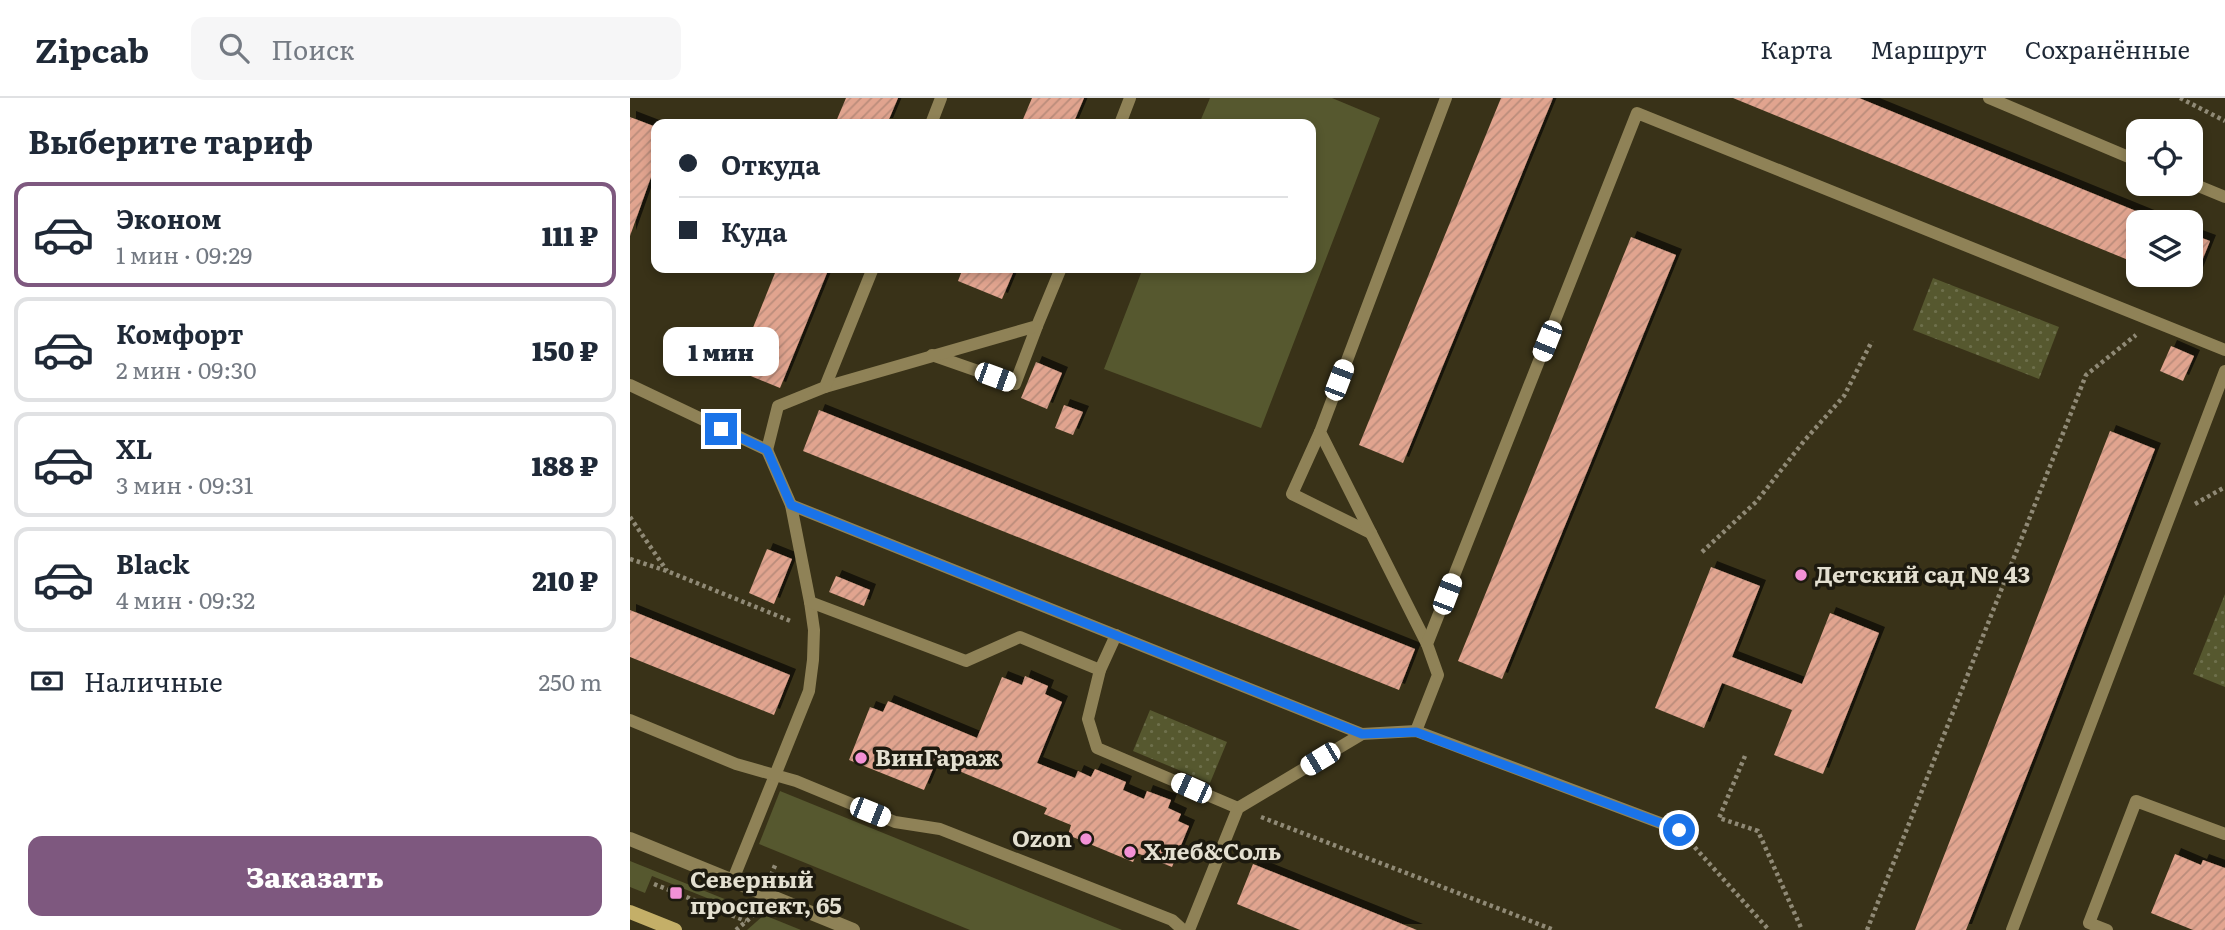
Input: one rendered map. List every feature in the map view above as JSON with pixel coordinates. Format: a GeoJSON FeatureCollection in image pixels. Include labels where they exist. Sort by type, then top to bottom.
{"type":"FeatureCollection","features":[{"type":"Feature","properties":{"kind":"main road"},"geometry":{"type":"LineString","coordinates":[[630,912],[675,930]]}},
{"type":"Feature","properties":{"kind":"street"},"geometry":{"type":"LineString","coordinates":[[630,839],[853,930]]}},
{"type":"Feature","properties":{"kind":"lane"},"geometry":{"type":"LineString","coordinates":[[933,119],[941,98]]}},
{"type":"Feature","properties":{"kind":"lane"},"geometry":{"type":"LineString","coordinates":[[1121,119],[1130,98]]}},
{"type":"Feature","properties":{"kind":"lane"},"geometry":{"type":"LineString","coordinates":[[1371,533],[1292,494],[1320,432],[1446,98]]}},
{"type":"Feature","properties":{"kind":"lane"},"geometry":{"type":"LineString","coordinates":[[1989,98],[2126,156]]}},
{"type":"Feature","properties":{"kind":"lane"},"geometry":{"type":"LineString","coordinates":[[1427,644],[1637,113],[2225,350]]}},
{"type":"Feature","properties":{"kind":"lane"},"geometry":{"type":"LineString","coordinates":[[2203,188],[2225,197]]}},
{"type":"Feature","properties":{"kind":"lane"},"geometry":{"type":"LineString","coordinates":[[825,387],[871,273]]}},
{"type":"Feature","properties":{"kind":"lane"},"geometry":{"type":"LineString","coordinates":[[932,355],[1015,384],[1059,273]]}},
{"type":"Feature","properties":{"kind":"lane"},"geometry":{"type":"LineString","coordinates":[[732,882],[809,691],[813,660],[814,630],[791,505],[767,450],[778,406],[825,387],[1037,326]]}},
{"type":"Feature","properties":{"kind":"lane"},"geometry":{"type":"LineString","coordinates":[[2012,930],[2225,371]]}},
{"type":"Feature","properties":{"kind":"lane"},"geometry":{"type":"LineString","coordinates":[[630,385],[767,450]]}},
{"type":"Feature","properties":{"kind":"lane"},"geometry":{"type":"LineString","coordinates":[[1320,432],[1427,644],[1438,675],[1416,732]]}},
{"type":"Feature","properties":{"kind":"lane"},"geometry":{"type":"LineString","coordinates":[[791,505],[1362,734],[1416,732],[1679,830]]}},
{"type":"Feature","properties":{"kind":"lane"},"geometry":{"type":"LineString","coordinates":[[810,602],[966,661],[1020,637],[1100,670]]}},
{"type":"Feature","properties":{"kind":"lane"},"geometry":{"type":"LineString","coordinates":[[1116,635],[1100,670],[1088,719],[1097,748],[1238,808]]}},
{"type":"Feature","properties":{"kind":"lane"},"geometry":{"type":"LineString","coordinates":[[630,720],[736,764],[796,780],[895,822],[940,829],[1172,920],[1183,930]]}},
{"type":"Feature","properties":{"kind":"lane"},"geometry":{"type":"LineString","coordinates":[[1189,930],[1238,808],[1362,734]]}},
{"type":"Feature","properties":{"kind":"lane"},"geometry":{"type":"LineString","coordinates":[[2107,930],[2088,923],[2136,801],[2225,834]]}},
{"type":"Feature","properties":{"kind":"path"},"geometry":{"type":"LineString","coordinates":[[2180,98],[2225,121]]}},
{"type":"Feature","properties":{"kind":"path"},"geometry":{"type":"LineString","coordinates":[[1867,930],[2085,375],[2153,321]]}},
{"type":"Feature","properties":{"kind":"path"},"geometry":{"type":"LineString","coordinates":[[1702,552],[1756,502],[1844,396],[1872,341]]}},
{"type":"Feature","properties":{"kind":"path"},"geometry":{"type":"LineString","coordinates":[[630,517],[667,571]]}},
{"type":"Feature","properties":{"kind":"path"},"geometry":{"type":"LineString","coordinates":[[630,559],[667,571],[814,630]]}},
{"type":"Feature","properties":{"kind":"path"},"geometry":{"type":"LineString","coordinates":[[1745,755],[1719,818],[1758,831],[1802,930]]}},
{"type":"Feature","properties":{"kind":"path"},"geometry":{"type":"LineString","coordinates":[[1238,808],[1554,930]]}},
{"type":"Feature","properties":{"kind":"path"},"geometry":{"type":"LineString","coordinates":[[1679,830],[1769,930]]}},
{"type":"Feature","properties":{"kind":"path"},"geometry":{"type":"LineString","coordinates":[[771,876],[776,863]]}},
{"type":"Feature","properties":{"kind":"path"},"geometry":{"type":"LineString","coordinates":[[654,884],[746,921]]}},
{"type":"Feature","properties":{"kind":"path"},"geometry":{"type":"LineString","coordinates":[[736,929],[756,912]]}},
{"type":"Feature","properties":{"kind":"green space"},"geometry":{"type":"Polygon","coordinates":[[[1210,98],[1332,98],[1380,118],[1261,428],[1104,369],[1141,273],[1316,273],[1316,119],[1201,119],[1210,98]]]}},
{"type":"Feature","properties":{"kind":"green space"},"geometry":{"type":"Polygon","coordinates":[[[1933,278],[2059,327],[2039,379],[1913,330],[1933,278]]]}},
{"type":"Feature","properties":{"kind":"green space"},"geometry":{"type":"Polygon","coordinates":[[[2225,594],[2225,687],[2193,674],[2225,594]]]}},
{"type":"Feature","properties":{"kind":"green space"},"geometry":{"type":"Polygon","coordinates":[[[1150,710],[1227,742],[1210,783],[1133,751],[1150,710]]]}},
{"type":"Feature","properties":{"kind":"green space"},"geometry":{"type":"Polygon","coordinates":[[[780,791],[1122,930],[970,930],[759,844],[780,791]]]}},
{"type":"Feature","properties":{"kind":"green space"},"geometry":{"type":"Polygon","coordinates":[[[630,861],[747,908],[742,912],[652,876],[645,893],[630,887],[630,861]]]}},
{"type":"Feature","properties":{"kind":"green space"},"geometry":{"type":"Polygon","coordinates":[[[764,915],[801,930],[747,930],[764,915]]]}},
{"type":"Feature","properties":{"kind":"building"},"geometry":{"type":"Polygon","coordinates":[[[846,98],[898,98],[889,119],[837,119],[846,98]]]}},
{"type":"Feature","properties":{"kind":"building"},"geometry":{"type":"Polygon","coordinates":[[[1032,98],[1084,98],[1075,119],[1023,119],[1032,98]]]}},
{"type":"Feature","properties":{"kind":"building"},"geometry":{"type":"Polygon","coordinates":[[[1501,98],[1553,98],[1403,463],[1359,445],[1501,98]]]}},
{"type":"Feature","properties":{"kind":"building"},"geometry":{"type":"Polygon","coordinates":[[[1733,98],[1859,98],[2134,210],[2126,210],[2126,259],[1733,98]]]}},
{"type":"Feature","properties":{"kind":"building"},"geometry":{"type":"Polygon","coordinates":[[[630,117],[651,125],[651,177],[630,236],[630,117]]]}},
{"type":"Feature","properties":{"kind":"building"},"geometry":{"type":"Polygon","coordinates":[[[1631,237],[1676,255],[1502,679],[1458,661],[1631,237]]]}},
{"type":"Feature","properties":{"kind":"building"},"geometry":{"type":"Polygon","coordinates":[[[2203,238],[2210,241],[2203,258],[2203,238]]]}},
{"type":"Feature","properties":{"kind":"building"},"geometry":{"type":"Polygon","coordinates":[[[775,273],[827,273],[780,388],[736,370],[775,273]]]}},
{"type":"Feature","properties":{"kind":"building"},"geometry":{"type":"Polygon","coordinates":[[[961,273],[1013,273],[1002,299],[958,281],[961,273]]]}},
{"type":"Feature","properties":{"kind":"building"},"geometry":{"type":"Polygon","coordinates":[[[2171,346],[2194,356],[2183,381],[2160,371],[2171,346]]]}},
{"type":"Feature","properties":{"kind":"building"},"geometry":{"type":"Polygon","coordinates":[[[1036,362],[1062,373],[1047,409],[1021,398],[1036,362]]]}},
{"type":"Feature","properties":{"kind":"building"},"geometry":{"type":"Polygon","coordinates":[[[1064,405],[1083,412],[1073,435],[1055,428],[1064,405]]]}},
{"type":"Feature","properties":{"kind":"building"},"geometry":{"type":"Polygon","coordinates":[[[819,410],[1415,649],[1399,690],[803,451],[819,410]]]}},
{"type":"Feature","properties":{"kind":"building"},"geometry":{"type":"Polygon","coordinates":[[[2110,431],[2155,449],[1966,930],[1915,930],[2110,431]]]}},
{"type":"Feature","properties":{"kind":"building"},"geometry":{"type":"Polygon","coordinates":[[[767,549],[792,559],[774,604],[749,593],[767,549]]]}},
{"type":"Feature","properties":{"kind":"building","name":"Детский сад № 43"},"geometry":{"type":"Polygon","coordinates":[[[1711,567],[1760,586],[1732,657],[1802,684],[1830,613],[1879,633],[1823,774],[1774,755],[1792,710],[1722,683],[1704,728],[1655,708],[1711,567]]]}},
{"type":"Feature","properties":{"kind":"building"},"geometry":{"type":"Polygon","coordinates":[[[836,576],[870,590],[864,606],[829,592],[836,576]]]}},
{"type":"Feature","properties":{"kind":"building"},"geometry":{"type":"Polygon","coordinates":[[[630,610],[790,675],[774,715],[630,657],[630,610]]]}},
{"type":"Feature","properties":{"kind":"building"},"geometry":{"type":"Polygon","coordinates":[[[1025,676],[1048,686],[1045,694],[1062,702],[1037,763],[1075,778],[1078,771],[1091,777],[1095,769],[1126,782],[1123,790],[1144,799],[1147,791],[1171,800],[1168,808],[1181,814],[1178,821],[1189,826],[1172,867],[1137,853],[1133,862],[1068,835],[1071,825],[1044,814],[1047,808],[959,771],[962,764],[939,755],[924,790],[849,760],[870,707],[883,712],[888,701],[977,738],[1002,677],[1022,685],[1025,676]]]}},
{"type":"Feature","properties":{"kind":"building"},"geometry":{"type":"Polygon","coordinates":[[[2175,854],[2201,865],[2203,860],[2225,868],[2225,930],[2193,930],[2151,913],[2175,854]]]}},
{"type":"Feature","properties":{"kind":"building"},"geometry":{"type":"Polygon","coordinates":[[[1253,864],[1417,930],[1300,930],[1237,904],[1253,864]]]}},
{"type":"Feature","properties":{"kind":"place","name":"Детский сад № 43"},"geometry":{"type":"Point","coordinates":[1801,575]}},
{"type":"Feature","properties":{"kind":"place","name":"ВинГараж"},"geometry":{"type":"Point","coordinates":[861,758]}},
{"type":"Feature","properties":{"kind":"place","name":"Ozon"},"geometry":{"type":"Point","coordinates":[1086,839]}},
{"type":"Feature","properties":{"kind":"place","name":"Хлеб&Соль"},"geometry":{"type":"Point","coordinates":[1130,852]}},
{"type":"Feature","properties":{"kind":"place","name":"Северный проспект, 65"},"geometry":{"type":"Point","coordinates":[676,893]}},
{"type":"Feature","properties":{"kind":"route"},"geometry":{"type":"LineString","coordinates":[[721,429],[767,450],[791,505],[1362,734],[1416,732],[1679,830]]}}]}
